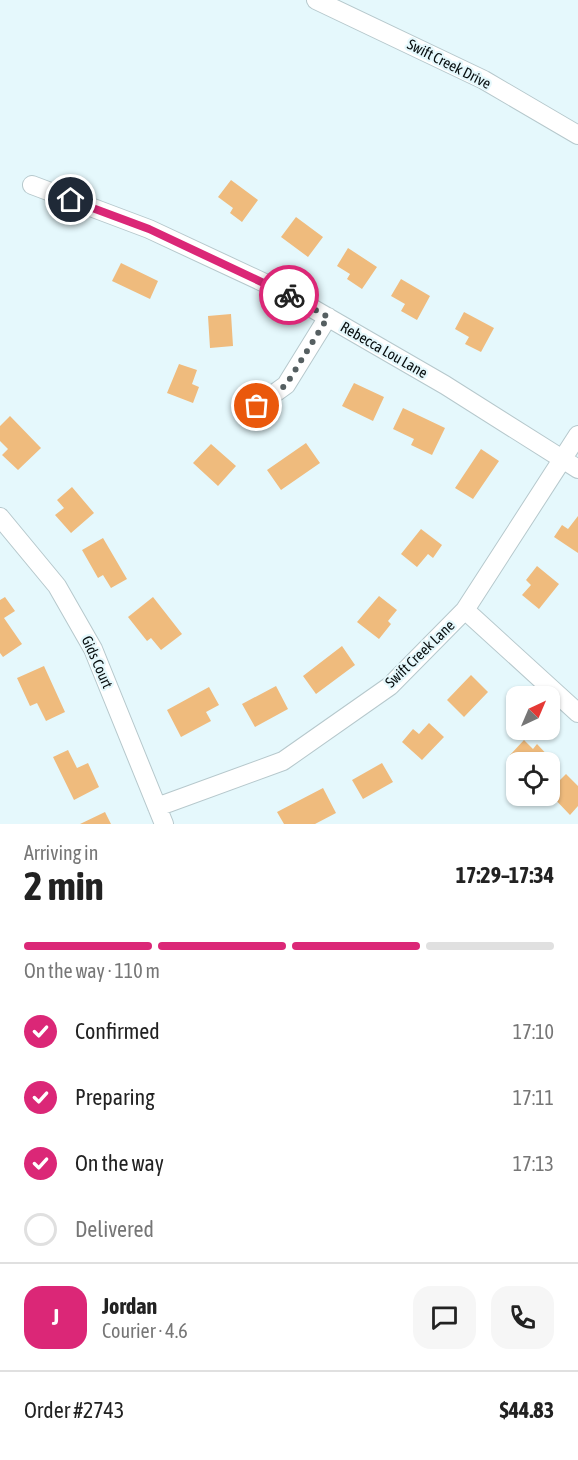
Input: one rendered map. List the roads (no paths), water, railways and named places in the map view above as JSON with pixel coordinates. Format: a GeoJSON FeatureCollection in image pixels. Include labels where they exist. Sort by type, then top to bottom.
{"type":"FeatureCollection","features":[{"type":"Feature","properties":{"kind":"street","name":"Swift Creek Drive"},"geometry":{"type":"LineString","coordinates":[[316,0],[484,80],[578,135]]}},
{"type":"Feature","properties":{"kind":"street","name":"Rebecca Lou Lane"},"geometry":{"type":"LineString","coordinates":[[32,185],[149,229],[284,292],[445,385],[578,469]]}},
{"type":"Feature","properties":{"kind":"street"},"geometry":{"type":"LineString","coordinates":[[257,406],[286,385],[328,317]]}},
{"type":"Feature","properties":{"kind":"street","name":"Swift Creek Lane"},"geometry":{"type":"LineString","coordinates":[[157,807],[283,761],[390,686],[465,610],[578,435]]}},
{"type":"Feature","properties":{"kind":"street","name":"Gids Court"},"geometry":{"type":"LineString","coordinates":[[0,517],[57,586],[93,649],[164,824]]}},
{"type":"Feature","properties":{"kind":"street"},"geometry":{"type":"LineString","coordinates":[[465,610],[578,713]]}}]}
